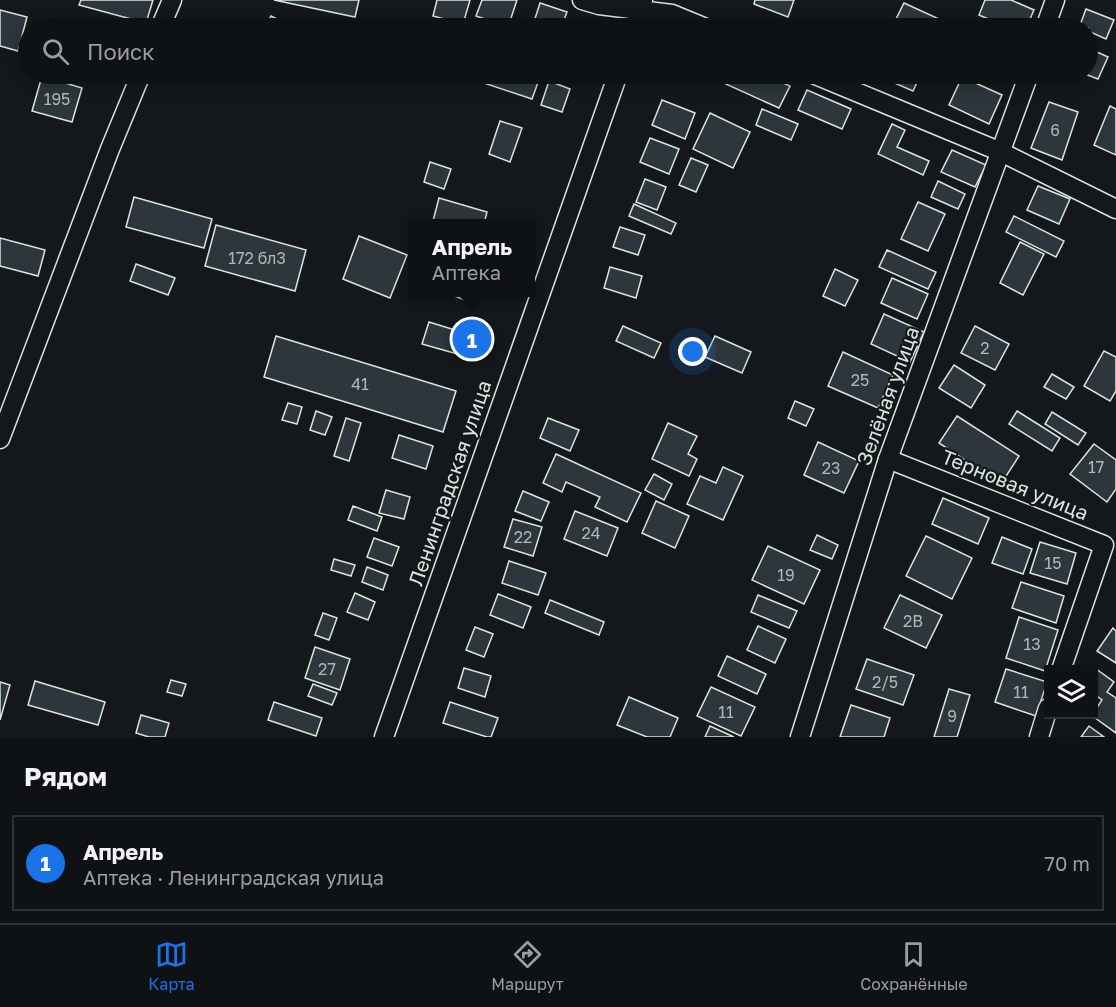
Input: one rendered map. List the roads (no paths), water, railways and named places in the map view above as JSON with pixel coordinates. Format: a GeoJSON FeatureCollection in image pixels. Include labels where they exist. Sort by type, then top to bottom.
{"type":"FeatureCollection","features":[{"type":"Feature","properties":{"kind":"street"},"geometry":{"type":"LineString","coordinates":[[164,18],[172,0]]}},
{"type":"Feature","properties":{"kind":"street"},"geometry":{"type":"LineString","coordinates":[[582,0],[599,5],[642,5],[682,18]]}},
{"type":"Feature","properties":{"kind":"street"},"geometry":{"type":"LineString","coordinates":[[1049,18],[1055,0]]}},
{"type":"Feature","properties":{"kind":"street"},"geometry":{"type":"LineString","coordinates":[[0,439],[137,84]]}},
{"type":"Feature","properties":{"kind":"street","name":"Ленинградская улица"},"geometry":{"type":"LineString","coordinates":[[384,737],[614,84]]}},
{"type":"Feature","properties":{"kind":"street"},"geometry":{"type":"LineString","coordinates":[[837,84],[1001,152],[1116,209]]}},
{"type":"Feature","properties":{"kind":"street","name":"Зелёная улица"},"geometry":{"type":"LineString","coordinates":[[800,737],[888,459],[1025,84]]}},
{"type":"Feature","properties":{"kind":"street","name":"Терновая улица"},"geometry":{"type":"LineString","coordinates":[[888,459],[1104,545],[1063,665]]}},
{"type":"Feature","properties":{"kind":"street"},"geometry":{"type":"LineString","coordinates":[[1039,737],[1045,719]]}},
{"type":"Feature","properties":{"kind":"place","name":"Апрель"},"geometry":{"type":"Point","coordinates":[472,339]}}]}
